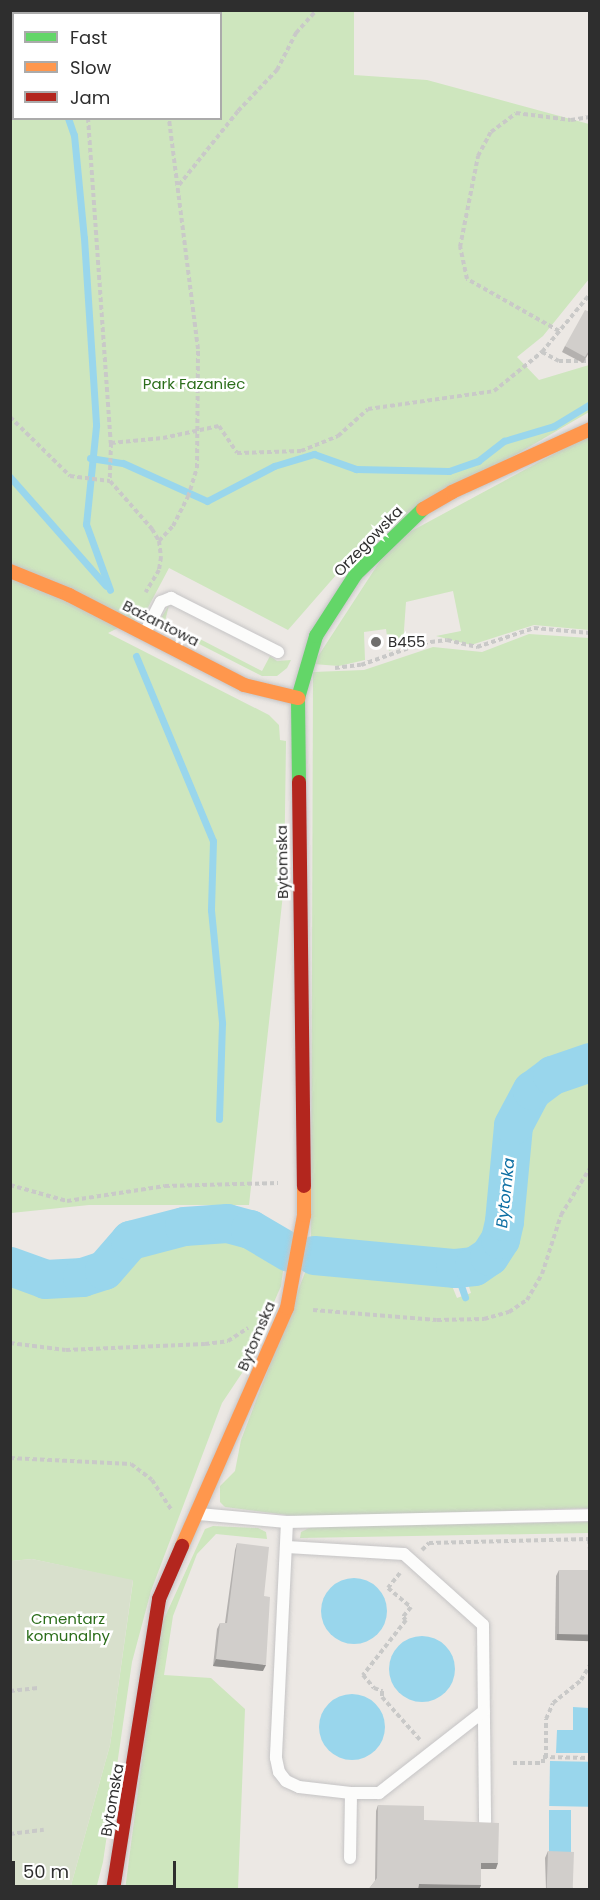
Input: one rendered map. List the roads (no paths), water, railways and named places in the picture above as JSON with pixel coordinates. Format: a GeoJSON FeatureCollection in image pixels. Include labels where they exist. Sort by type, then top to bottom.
{"type":"FeatureCollection","features":[{"type":"Feature","properties":{"kind":"street","name":"Orzegowska"},"geometry":{"type":"LineString","coordinates":[[297,773],[298,698],[316,636],[342,591],[417,513],[452,492],[590,429]]}},
{"type":"Feature","properties":{"kind":"street","name":"Bażantowa"},"geometry":{"type":"LineString","coordinates":[[10,571],[145,634],[244,685],[298,698]]}},
{"type":"Feature","properties":{"kind":"street","name":"Bytomska"},"geometry":{"type":"LineString","coordinates":[[113,1890],[159,1599],[287,1308],[304,1215],[306,1182],[297,773]]}},
{"type":"Feature","properties":{"kind":"lane"},"geometry":{"type":"LineString","coordinates":[[145,634],[161,602],[171,598],[278,652]]}},
{"type":"Feature","properties":{"kind":"lane"},"geometry":{"type":"LineString","coordinates":[[195,1514],[287,1522],[590,1515]]}},
{"type":"Feature","properties":{"kind":"lane"},"geometry":{"type":"LineString","coordinates":[[287,1522],[276,1758],[279,1772],[286,1781],[299,1786],[351,1793],[379,1793],[484,1711]]}},
{"type":"Feature","properties":{"kind":"lane"},"geometry":{"type":"LineString","coordinates":[[287,1547],[404,1554],[483,1625],[484,1822]]}},
{"type":"Feature","properties":{"kind":"lane"},"geometry":{"type":"LineString","coordinates":[[350,1858],[351,1793]]}},
{"type":"Feature","properties":{"kind":"water"},"geometry":{"type":"Polygon","coordinates":[[[354,1578],[367,1580],[382,1593],[387,1611],[385,1624],[372,1639],[354,1644],[341,1642],[326,1629],[321,1611],[323,1598],[336,1583],[354,1578]]]}},
{"type":"Feature","properties":{"kind":"water"},"geometry":{"type":"Polygon","coordinates":[[[422,1636],[435,1639],[445,1646],[452,1656],[455,1669],[452,1682],[445,1692],[435,1699],[422,1702],[409,1699],[399,1692],[392,1682],[389,1669],[392,1656],[399,1646],[409,1639],[422,1636]]]}},
{"type":"Feature","properties":{"kind":"water"},"geometry":{"type":"Polygon","coordinates":[[[352,1694],[365,1696],[375,1704],[383,1714],[385,1727],[383,1740],[375,1750],[365,1758],[352,1760],[339,1758],[329,1750],[321,1740],[319,1727],[321,1714],[329,1704],[339,1696],[352,1694]]]}},
{"type":"Feature","properties":{"kind":"water"},"geometry":{"type":"Polygon","coordinates":[[[573,1707],[589,1708],[589,1753],[556,1753],[557,1730],[573,1730],[573,1707]]]}},
{"type":"Feature","properties":{"kind":"water"},"geometry":{"type":"Polygon","coordinates":[[[550,1761],[589,1762],[588,1807],[549,1806],[550,1761]]]}},
{"type":"Feature","properties":{"kind":"water"},"geometry":{"type":"Polygon","coordinates":[[[549,1810],[571,1810],[571,1853],[549,1853],[549,1810]]]}},
{"type":"Feature","properties":{"kind":"waterway"},"geometry":{"type":"LineString","coordinates":[[69,120],[74,135],[84,238],[96,426],[86,524],[110,590]]}},
{"type":"Feature","properties":{"kind":"waterway"},"geometry":{"type":"LineString","coordinates":[[90,458],[123,463],[207,501],[274,466],[314,454],[356,469],[449,471],[478,461],[504,441],[554,426],[590,404]]}},
{"type":"Feature","properties":{"kind":"waterway"},"geometry":{"type":"LineString","coordinates":[[10,477],[106,586]]}},
{"type":"Feature","properties":{"kind":"waterway"},"geometry":{"type":"LineString","coordinates":[[136,656],[213,841],[211,910],[222,1023],[219,1119]]}},
{"type":"Feature","properties":{"kind":"waterway","name":"Bytomka"},"geometry":{"type":"LineString","coordinates":[[314,1255],[455,1268],[474,1266],[489,1256],[500,1239],[504,1221],[513,1125],[532,1090],[552,1075],[590,1062]]}},
{"type":"Feature","properties":{"kind":"waterway","name":"Bytomka"},"geometry":{"type":"LineString","coordinates":[[10,1266],[45,1279],[82,1277],[104,1270],[130,1240],[184,1226],[227,1223],[250,1229],[289,1252]]}},
{"type":"Feature","properties":{"kind":"waterway"},"geometry":{"type":"LineString","coordinates":[[455,1268],[465,1297]]}},
{"type":"Feature","properties":{"kind":"place","name":"B455"},"geometry":{"type":"Point","coordinates":[376,642]}},
{"type":"Feature","properties":{"kind":"park label","name":"Park Fazaniec"},"geometry":{"type":"Point","coordinates":[194,384]}},
{"type":"Feature","properties":{"kind":"park label","name":"Cmentarz komunalny"},"geometry":{"type":"Point","coordinates":[68,1626]}}]}
